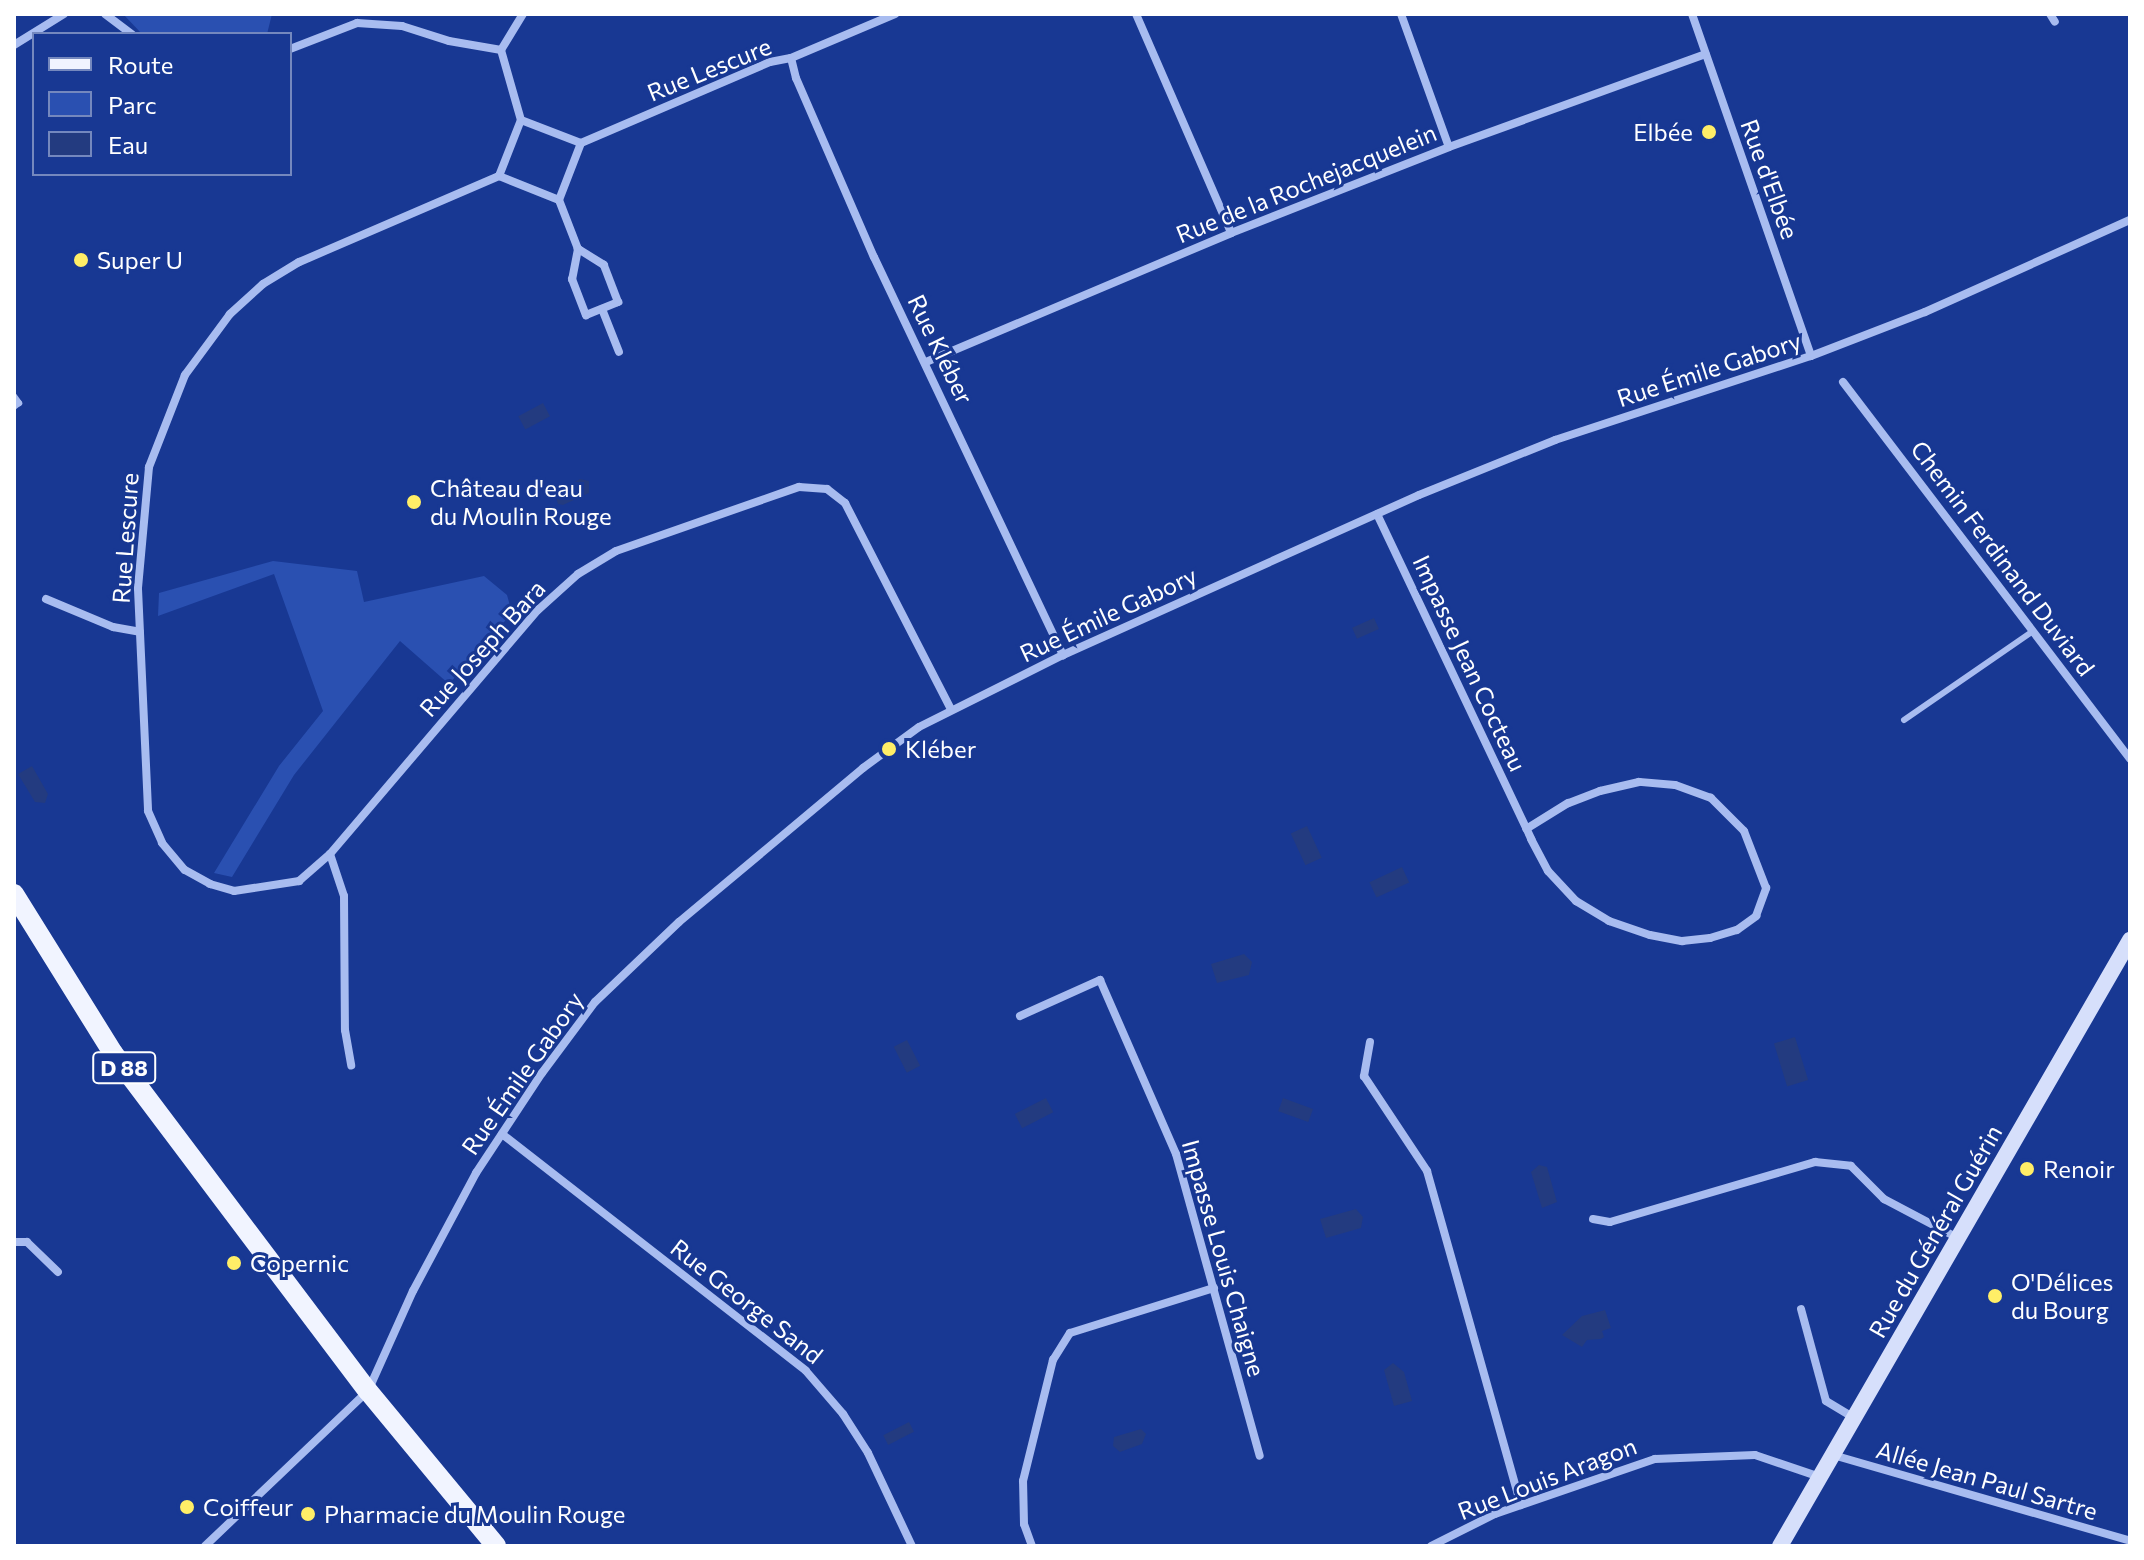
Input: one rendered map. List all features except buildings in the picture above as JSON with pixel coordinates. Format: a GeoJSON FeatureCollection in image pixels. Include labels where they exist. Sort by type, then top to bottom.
{"type":"FeatureCollection","features":[{"type":"Feature","properties":{"kind":"main road","name":"D 88"},"geometry":{"type":"LineString","coordinates":[[14,894],[113,1053],[368,1391],[496,1546]]}},
{"type":"Feature","properties":{"kind":"main road","name":"Rue du Général Guérin"},"geometry":{"type":"LineString","coordinates":[[1780,1546],[2130,940]]}},
{"type":"Feature","properties":{"kind":"street"},"geometry":{"type":"LineString","coordinates":[[35,32],[64,14]]}},
{"type":"Feature","properties":{"kind":"street"},"geometry":{"type":"LineString","coordinates":[[105,14],[129,32]]}},
{"type":"Feature","properties":{"kind":"street"},"geometry":{"type":"LineString","coordinates":[[523,14],[501,50],[521,120],[499,176],[559,200]]}},
{"type":"Feature","properties":{"kind":"street","name":"Rue Lescure"},"geometry":{"type":"LineString","coordinates":[[581,143],[770,62],[791,58],[895,14]]}},
{"type":"Feature","properties":{"kind":"street"},"geometry":{"type":"LineString","coordinates":[[1136,14],[1231,233]]}},
{"type":"Feature","properties":{"kind":"street"},"geometry":{"type":"LineString","coordinates":[[1401,14],[1449,147]]}},
{"type":"Feature","properties":{"kind":"street","name":"Rue d'Elbée"},"geometry":{"type":"LineString","coordinates":[[1692,14],[1811,356]]}},
{"type":"Feature","properties":{"kind":"street"},"geometry":{"type":"LineString","coordinates":[[292,48],[357,23],[402,26],[449,41],[501,50]]}},
{"type":"Feature","properties":{"kind":"street"},"geometry":{"type":"LineString","coordinates":[[14,45],[32,34]]}},
{"type":"Feature","properties":{"kind":"street","name":"Rue de la Rochejacquelein"},"geometry":{"type":"LineString","coordinates":[[926,362],[1231,233],[1449,147],[1706,54]]}},
{"type":"Feature","properties":{"kind":"street","name":"Rue Kléber"},"geometry":{"type":"LineString","coordinates":[[791,58],[796,78],[868,243],[1063,655]]}},
{"type":"Feature","properties":{"kind":"street"},"geometry":{"type":"LineString","coordinates":[[521,120],[581,143],[559,200],[578,249],[572,279],[586,315],[618,302],[604,265],[578,249]]}},
{"type":"Feature","properties":{"kind":"street","name":"Rue Lescure"},"geometry":{"type":"LineString","coordinates":[[330,854],[299,881],[234,891],[210,884],[185,870],[162,843],[148,811],[138,589],[149,467],[185,375],[221,324],[263,284],[299,262],[499,176]]}},
{"type":"Feature","properties":{"kind":"street","name":"Rue Émile Gabory"},"geometry":{"type":"LineString","coordinates":[[368,1391],[413,1291],[476,1173],[542,1073],[595,1002],[679,922],[863,768],[951,709],[1063,655],[1377,514],[1555,440],[1811,356],[1925,312],[2130,220]]}},
{"type":"Feature","properties":{"kind":"street"},"geometry":{"type":"LineString","coordinates":[[602,309],[619,352]]}},
{"type":"Feature","properties":{"kind":"street","name":"Chemin Ferdinand Duviard"},"geometry":{"type":"LineString","coordinates":[[1843,382],[2130,759]]}},
{"type":"Feature","properties":{"kind":"street","name":"Rue Joseph Bara"},"geometry":{"type":"LineString","coordinates":[[330,854],[538,610],[578,574],[616,551],[799,487],[827,489],[845,503],[951,709]]}},
{"type":"Feature","properties":{"kind":"street","name":"Impasse Jean Cocteau"},"geometry":{"type":"LineString","coordinates":[[1377,514],[1526,829],[1548,871],[1576,901],[1609,921],[1650,935],[1682,941],[1710,938],[1737,930],[1756,916],[1766,888],[1744,831],[1711,798],[1675,785],[1639,782],[1600,791],[1568,803],[1526,829]]}},
{"type":"Feature","properties":{"kind":"street"},"geometry":{"type":"LineString","coordinates":[[46,599],[113,627],[140,632]]}},
{"type":"Feature","properties":{"kind":"street"},"geometry":{"type":"LineString","coordinates":[[330,854],[344,896],[345,1030],[351,1065]]}},
{"type":"Feature","properties":{"kind":"street","name":"Impasse Louis Chaigne"},"geometry":{"type":"LineString","coordinates":[[1020,1016],[1100,980],[1176,1154],[1260,1456]]}},
{"type":"Feature","properties":{"kind":"street"},"geometry":{"type":"LineString","coordinates":[[1370,1042],[1364,1076],[1427,1171],[1521,1505]]}},
{"type":"Feature","properties":{"kind":"street","name":"Rue George Sand"},"geometry":{"type":"LineString","coordinates":[[502,1134],[806,1371],[843,1414],[868,1453],[912,1546]]}},
{"type":"Feature","properties":{"kind":"street"},"geometry":{"type":"LineString","coordinates":[[1593,1219],[1610,1222],[1815,1162],[1851,1166],[1884,1199],[1959,1239]]}},
{"type":"Feature","properties":{"kind":"street"},"geometry":{"type":"LineString","coordinates":[[14,1242],[27,1242],[58,1272]]}},
{"type":"Feature","properties":{"kind":"street"},"geometry":{"type":"LineString","coordinates":[[1032,1546],[1024,1524],[1023,1481],[1053,1360],[1070,1333],[1214,1288]]}},
{"type":"Feature","properties":{"kind":"street"},"geometry":{"type":"LineString","coordinates":[[1801,1309],[1826,1401],[1855,1419]]}},
{"type":"Feature","properties":{"kind":"street"},"geometry":{"type":"LineString","coordinates":[[206,1545],[368,1391]]}},
{"type":"Feature","properties":{"kind":"street","name":"Rue Louis Aragon"},"geometry":{"type":"LineString","coordinates":[[1431,1546],[1521,1505],[1655,1459],[1755,1455],[1820,1478]]}},
{"type":"Feature","properties":{"kind":"street","name":"Allée Jean Paul Sartre"},"geometry":{"type":"LineString","coordinates":[[1833,1455],[2130,1541]]}},
{"type":"Feature","properties":{"kind":"lane"},"geometry":{"type":"LineString","coordinates":[[14,396],[19,403],[14,407]]}},
{"type":"Feature","properties":{"kind":"lane"},"geometry":{"type":"LineString","coordinates":[[1904,720],[2033,631]]}},
{"type":"Feature","properties":{"kind":"green space"},"geometry":{"type":"Polygon","coordinates":[[[123,14],[272,14],[268,32],[140,32],[123,14]]]}},
{"type":"Feature","properties":{"kind":"green space"},"geometry":{"type":"Polygon","coordinates":[[[273,561],[357,571],[364,602],[484,576],[507,595],[512,613],[449,684],[400,641],[294,775],[232,877],[214,873],[279,766],[323,711],[274,574],[158,616],[159,593],[273,561]]]}},
{"type":"Feature","properties":{"kind":"water"},"geometry":{"type":"Polygon","coordinates":[[[543,403],[550,416],[525,429],[518,416],[543,403]]]}},
{"type":"Feature","properties":{"kind":"water"},"geometry":{"type":"Polygon","coordinates":[[[580,479],[589,481],[589,493],[563,505],[558,504],[555,494],[580,479]]]}},
{"type":"Feature","properties":{"kind":"water"},"geometry":{"type":"Polygon","coordinates":[[[1374,618],[1379,629],[1357,639],[1352,628],[1374,618]]]}},
{"type":"Feature","properties":{"kind":"water"},"geometry":{"type":"Polygon","coordinates":[[[32,766],[48,794],[45,803],[35,802],[18,774],[32,766]]]}},
{"type":"Feature","properties":{"kind":"water"},"geometry":{"type":"Polygon","coordinates":[[[1307,826],[1322,858],[1305,865],[1291,834],[1307,826]]]}},
{"type":"Feature","properties":{"kind":"water"},"geometry":{"type":"Polygon","coordinates":[[[1402,867],[1409,882],[1377,898],[1369,882],[1402,867]]]}},
{"type":"Feature","properties":{"kind":"water"},"geometry":{"type":"Polygon","coordinates":[[[1244,954],[1252,962],[1249,975],[1217,983],[1211,964],[1244,954]]]}},
{"type":"Feature","properties":{"kind":"water"},"geometry":{"type":"Polygon","coordinates":[[[1795,1037],[1808,1080],[1787,1086],[1774,1043],[1795,1037]]]}},
{"type":"Feature","properties":{"kind":"water"},"geometry":{"type":"Polygon","coordinates":[[[907,1040],[920,1066],[907,1073],[894,1047],[907,1040]]]}},
{"type":"Feature","properties":{"kind":"water"},"geometry":{"type":"Polygon","coordinates":[[[1046,1098],[1053,1112],[1022,1128],[1015,1114],[1046,1098]]]}},
{"type":"Feature","properties":{"kind":"water"},"geometry":{"type":"Polygon","coordinates":[[[1283,1098],[1313,1109],[1308,1122],[1278,1111],[1283,1098]]]}},
{"type":"Feature","properties":{"kind":"water"},"geometry":{"type":"Polygon","coordinates":[[[1539,1165],[1547,1167],[1557,1202],[1542,1208],[1531,1172],[1539,1165]]]}},
{"type":"Feature","properties":{"kind":"water"},"geometry":{"type":"Polygon","coordinates":[[[1356,1209],[1363,1217],[1361,1228],[1326,1238],[1320,1219],[1356,1209]]]}},
{"type":"Feature","properties":{"kind":"water"},"geometry":{"type":"Polygon","coordinates":[[[1605,1310],[1611,1328],[1602,1331],[1604,1337],[1601,1339],[1587,1340],[1582,1347],[1562,1335],[1582,1316],[1605,1310]]]}},
{"type":"Feature","properties":{"kind":"water"},"geometry":{"type":"Polygon","coordinates":[[[1393,1363],[1404,1372],[1412,1401],[1394,1406],[1384,1370],[1393,1363]]]}},
{"type":"Feature","properties":{"kind":"water"},"geometry":{"type":"Polygon","coordinates":[[[909,1422],[914,1432],[888,1445],[883,1435],[909,1422]]]}},
{"type":"Feature","properties":{"kind":"water"},"geometry":{"type":"Polygon","coordinates":[[[1141,1429],[1146,1434],[1142,1444],[1120,1452],[1113,1446],[1114,1437],[1141,1429]]]}},
{"type":"Feature","properties":{"kind":"place","name":"Elbée"},"geometry":{"type":"Point","coordinates":[1709,132]}},
{"type":"Feature","properties":{"kind":"place","name":"Super U"},"geometry":{"type":"Point","coordinates":[81,260]}},
{"type":"Feature","properties":{"kind":"place","name":"Château d'eau du Moulin Rouge"},"geometry":{"type":"Point","coordinates":[414,502]}},
{"type":"Feature","properties":{"kind":"place","name":"Kléber"},"geometry":{"type":"Point","coordinates":[889,749]}},
{"type":"Feature","properties":{"kind":"place","name":"Renoir"},"geometry":{"type":"Point","coordinates":[2027,1169]}},
{"type":"Feature","properties":{"kind":"place","name":"Copernic"},"geometry":{"type":"Point","coordinates":[234,1263]}},
{"type":"Feature","properties":{"kind":"place","name":"O'Délices du Bourg"},"geometry":{"type":"Point","coordinates":[1995,1296]}},
{"type":"Feature","properties":{"kind":"place","name":"Coiffeur"},"geometry":{"type":"Point","coordinates":[187,1507]}},
{"type":"Feature","properties":{"kind":"place","name":"Pharmacie du Moulin Rouge"},"geometry":{"type":"Point","coordinates":[308,1514]}}]}
